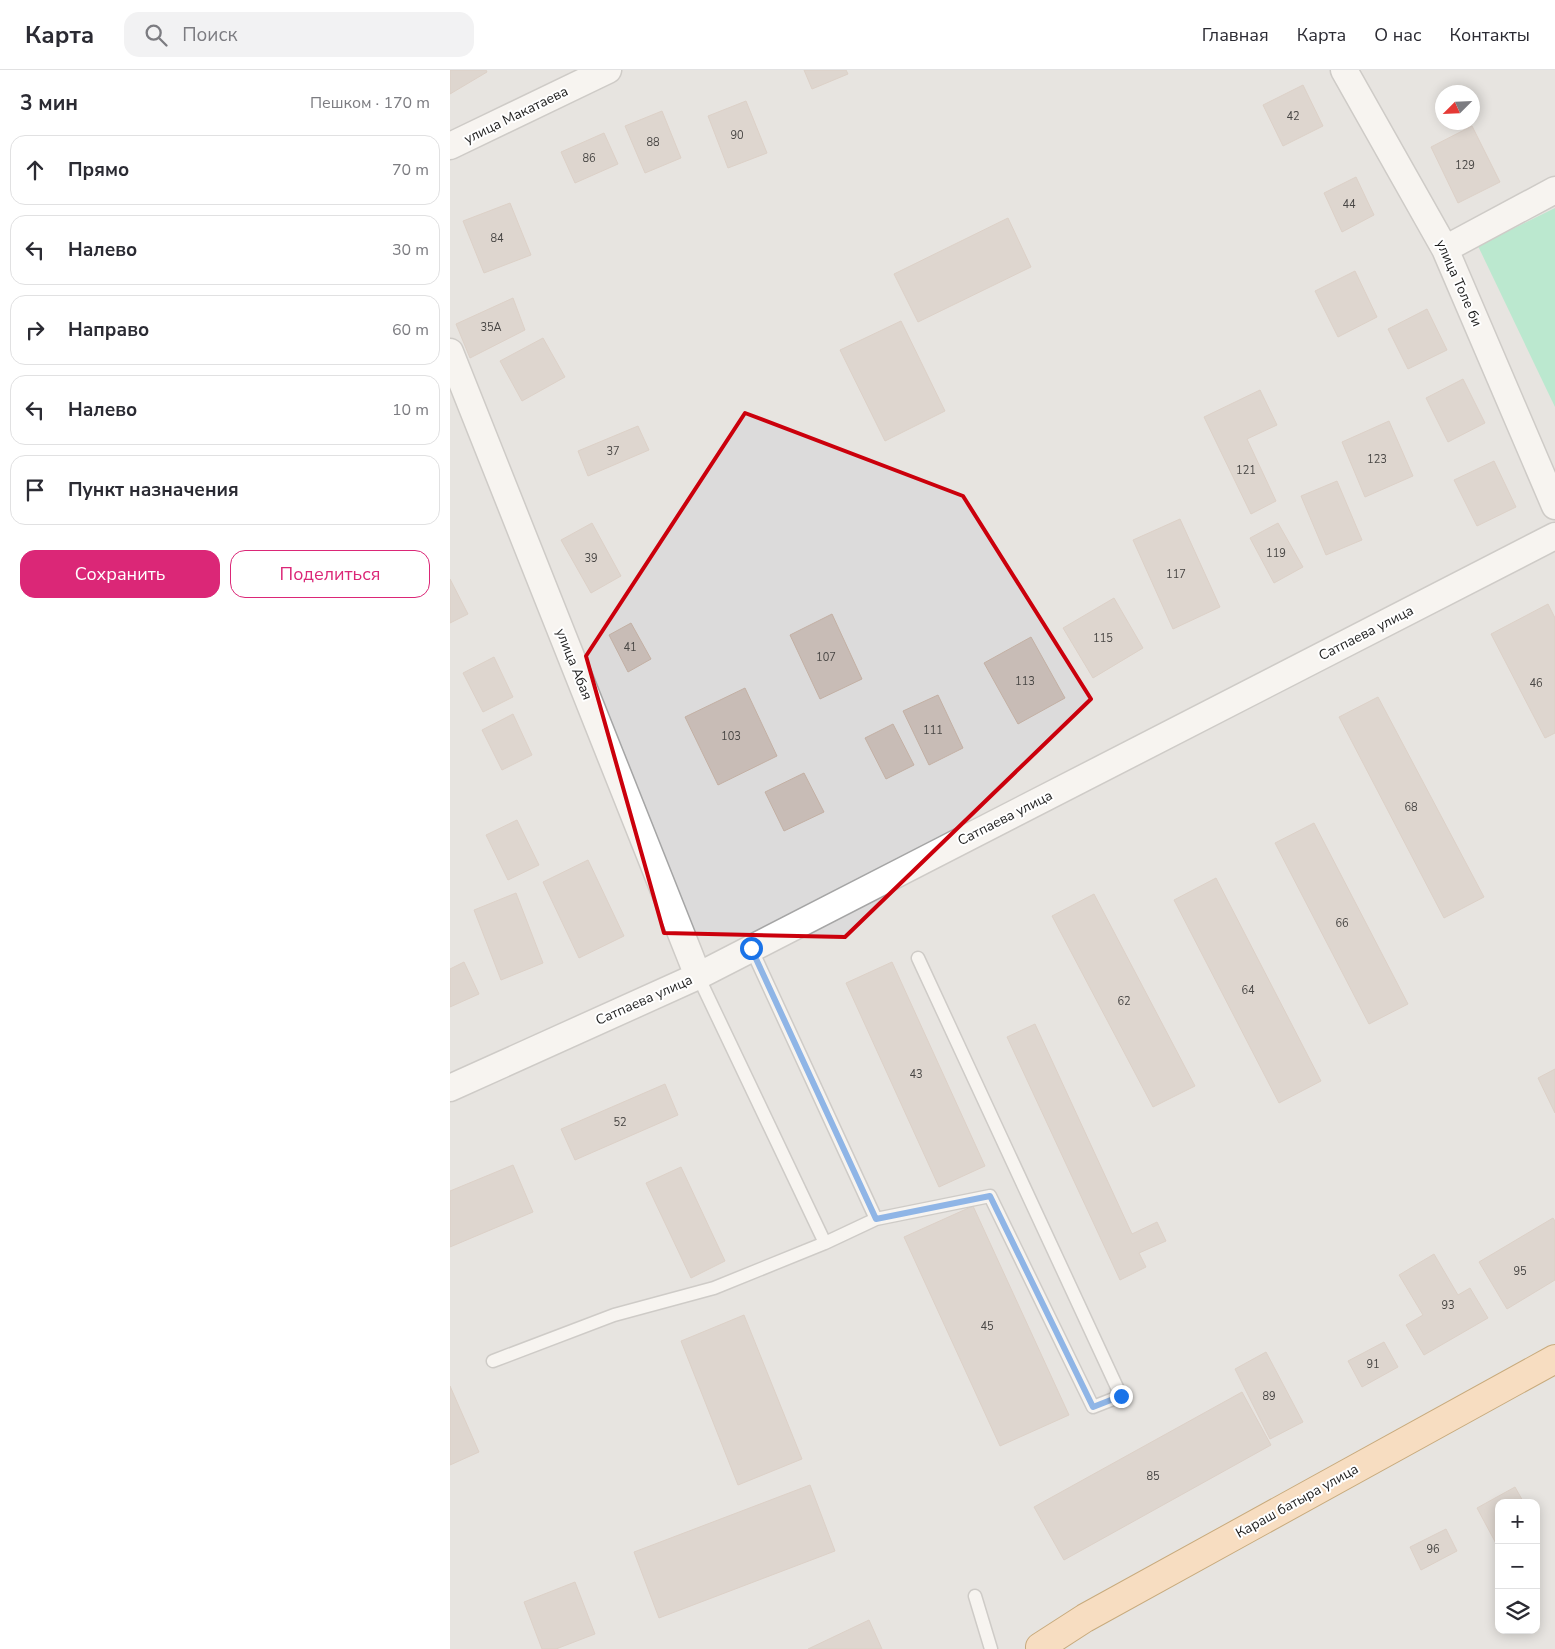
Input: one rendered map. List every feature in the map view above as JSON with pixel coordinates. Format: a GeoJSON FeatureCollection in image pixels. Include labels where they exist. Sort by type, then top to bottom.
{"type":"FeatureCollection","features":[{"type":"Feature","properties":{"kind":"main road","name":"Караш батыра улица"},"geometry":{"type":"LineString","coordinates":[[1039,1648],[1085,1618],[1555,1358]]}},
{"type":"Feature","properties":{"kind":"street","name":"улица Макатаева"},"geometry":{"type":"LineString","coordinates":[[450,146],[608,70]]}},
{"type":"Feature","properties":{"kind":"street","name":"улица Толе би"},"geometry":{"type":"LineString","coordinates":[[1344,70],[1445,249],[1555,506]]}},
{"type":"Feature","properties":{"kind":"street"},"geometry":{"type":"LineString","coordinates":[[1445,249],[1555,190]]}},
{"type":"Feature","properties":{"kind":"street","name":"улица Абая"},"geometry":{"type":"LineString","coordinates":[[450,352],[698,976]]}},
{"type":"Feature","properties":{"kind":"street","name":"Сатпаева улица"},"geometry":{"type":"LineString","coordinates":[[450,1088],[698,976],[1555,536]]}},
{"type":"Feature","properties":{"kind":"lane"},"geometry":{"type":"LineString","coordinates":[[751,948],[876,1219]]}},
{"type":"Feature","properties":{"kind":"lane"},"geometry":{"type":"LineString","coordinates":[[493,1361],[614,1315],[714,1288],[825,1243],[876,1219],[990,1196],[1093,1407],[1121,1396],[918,958]]}},
{"type":"Feature","properties":{"kind":"lane"},"geometry":{"type":"LineString","coordinates":[[698,976],[825,1243]]}},
{"type":"Feature","properties":{"kind":"lane"},"geometry":{"type":"LineString","coordinates":[[975,1596],[991,1649]]}},
{"type":"Feature","properties":{"kind":"highlighted area"},"geometry":{"type":"Polygon","coordinates":[[[745,413],[963,496],[1091,699],[845,937],[664,933],[586,656],[745,413]]]}},
{"type":"Feature","properties":{"kind":"shaded area"},"geometry":{"type":"Polygon","coordinates":[[[450,70],[1555,70],[1555,1649],[450,1649],[450,70]]]}},
{"type":"Feature","properties":{"kind":"green space"},"geometry":{"type":"Polygon","coordinates":[[[1555,208],[1555,407],[1478,246],[1555,208]]]}},
{"type":"Feature","properties":{"kind":"building"},"geometry":{"type":"Polygon","coordinates":[[[450,70],[486,70],[487,72],[450,94],[450,70]]]}},
{"type":"Feature","properties":{"kind":"building"},"geometry":{"type":"Polygon","coordinates":[[[804,70],[846,70],[848,74],[812,89],[804,70]]]}},
{"type":"Feature","properties":{"kind":"building"},"geometry":{"type":"Polygon","coordinates":[[[1303,85],[1323,126],[1283,146],[1263,105],[1303,85]]]}},
{"type":"Feature","properties":{"kind":"building"},"geometry":{"type":"Polygon","coordinates":[[[746,101],[767,153],[728,168],[708,116],[746,101]]]}},
{"type":"Feature","properties":{"kind":"building"},"geometry":{"type":"Polygon","coordinates":[[[662,111],[681,158],[645,173],[625,126],[662,111]]]}},
{"type":"Feature","properties":{"kind":"building"},"geometry":{"type":"Polygon","coordinates":[[[1464,130],[1474,130],[1500,182],[1458,203],[1431,147],[1464,130]]]}},
{"type":"Feature","properties":{"kind":"building"},"geometry":{"type":"Polygon","coordinates":[[[604,133],[618,164],[575,183],[561,152],[604,133]]]}},
{"type":"Feature","properties":{"kind":"building"},"geometry":{"type":"Polygon","coordinates":[[[1356,177],[1374,215],[1342,232],[1324,193],[1356,177]]]}},
{"type":"Feature","properties":{"kind":"building"},"geometry":{"type":"Polygon","coordinates":[[[510,203],[531,255],[484,273],[463,221],[510,203]]]}},
{"type":"Feature","properties":{"kind":"building"},"geometry":{"type":"Polygon","coordinates":[[[1008,218],[1031,267],[918,322],[894,274],[1008,218]]]}},
{"type":"Feature","properties":{"kind":"building"},"geometry":{"type":"Polygon","coordinates":[[[1355,271],[1377,317],[1338,337],[1315,291],[1355,271]]]}},
{"type":"Feature","properties":{"kind":"building"},"geometry":{"type":"Polygon","coordinates":[[[513,298],[525,330],[470,358],[456,324],[513,298]]]}},
{"type":"Feature","properties":{"kind":"building"},"geometry":{"type":"Polygon","coordinates":[[[1427,309],[1447,350],[1408,369],[1388,329],[1427,309]]]}},
{"type":"Feature","properties":{"kind":"building"},"geometry":{"type":"Polygon","coordinates":[[[901,321],[945,411],[885,441],[840,350],[901,321]]]}},
{"type":"Feature","properties":{"kind":"building"},"geometry":{"type":"Polygon","coordinates":[[[543,338],[565,377],[522,401],[500,361],[543,338]]]}},
{"type":"Feature","properties":{"kind":"building"},"geometry":{"type":"Polygon","coordinates":[[[1463,379],[1485,423],[1448,442],[1426,398],[1463,379]]]}},
{"type":"Feature","properties":{"kind":"building"},"geometry":{"type":"Polygon","coordinates":[[[1260,390],[1277,425],[1247,439],[1276,501],[1251,514],[1204,417],[1260,390]]]}},
{"type":"Feature","properties":{"kind":"building"},"geometry":{"type":"Polygon","coordinates":[[[1389,421],[1413,476],[1365,497],[1342,442],[1389,421]]]}},
{"type":"Feature","properties":{"kind":"building"},"geometry":{"type":"Polygon","coordinates":[[[638,426],[649,450],[588,476],[578,451],[638,426]]]}},
{"type":"Feature","properties":{"kind":"building"},"geometry":{"type":"Polygon","coordinates":[[[1494,461],[1516,507],[1477,526],[1454,480],[1494,461]]]}},
{"type":"Feature","properties":{"kind":"building"},"geometry":{"type":"Polygon","coordinates":[[[1337,481],[1362,540],[1326,555],[1301,496],[1337,481]]]}},
{"type":"Feature","properties":{"kind":"building"},"geometry":{"type":"Polygon","coordinates":[[[1180,519],[1220,607],[1173,629],[1133,540],[1180,519]]]}},
{"type":"Feature","properties":{"kind":"building"},"geometry":{"type":"Polygon","coordinates":[[[592,523],[621,576],[591,593],[561,540],[592,523]]]}},
{"type":"Feature","properties":{"kind":"building"},"geometry":{"type":"Polygon","coordinates":[[[1278,523],[1303,567],[1274,583],[1250,538],[1278,523]]]}},
{"type":"Feature","properties":{"kind":"building"},"geometry":{"type":"Polygon","coordinates":[[[450,579],[468,614],[450,623],[450,579]]]}},
{"type":"Feature","properties":{"kind":"building"},"geometry":{"type":"Polygon","coordinates":[[[1114,598],[1143,648],[1093,678],[1063,628],[1114,598]]]}},
{"type":"Feature","properties":{"kind":"building"},"geometry":{"type":"Polygon","coordinates":[[[1548,604],[1555,618],[1555,733],[1545,738],[1491,634],[1548,604]]]}},
{"type":"Feature","properties":{"kind":"building"},"geometry":{"type":"Polygon","coordinates":[[[832,614],[862,679],[820,699],[790,635],[832,614]]]}},
{"type":"Feature","properties":{"kind":"building"},"geometry":{"type":"Polygon","coordinates":[[[631,623],[651,659],[628,672],[609,635],[631,623]]]}},
{"type":"Feature","properties":{"kind":"building"},"geometry":{"type":"Polygon","coordinates":[[[1031,637],[1065,698],[1018,724],[984,663],[1031,637]]]}},
{"type":"Feature","properties":{"kind":"building"},"geometry":{"type":"Polygon","coordinates":[[[494,657],[513,697],[483,712],[463,673],[494,657]]]}},
{"type":"Feature","properties":{"kind":"building"},"geometry":{"type":"Polygon","coordinates":[[[745,688],[777,756],[718,785],[685,717],[745,688]]]}},
{"type":"Feature","properties":{"kind":"building"},"geometry":{"type":"Polygon","coordinates":[[[938,695],[963,748],[929,765],[903,711],[938,695]]]}},
{"type":"Feature","properties":{"kind":"building"},"geometry":{"type":"Polygon","coordinates":[[[1378,697],[1484,897],[1444,918],[1339,717],[1378,697]]]}},
{"type":"Feature","properties":{"kind":"building"},"geometry":{"type":"Polygon","coordinates":[[[513,714],[532,755],[502,770],[482,730],[513,714]]]}},
{"type":"Feature","properties":{"kind":"building"},"geometry":{"type":"Polygon","coordinates":[[[893,724],[914,765],[886,779],[865,738],[893,724]]]}},
{"type":"Feature","properties":{"kind":"building"},"geometry":{"type":"Polygon","coordinates":[[[804,773],[824,812],[784,831],[765,792],[804,773]]]}},
{"type":"Feature","properties":{"kind":"building"},"geometry":{"type":"Polygon","coordinates":[[[517,820],[539,865],[508,880],[486,835],[517,820]]]}},
{"type":"Feature","properties":{"kind":"building"},"geometry":{"type":"Polygon","coordinates":[[[1314,823],[1408,1004],[1369,1024],[1275,843],[1314,823]]]}},
{"type":"Feature","properties":{"kind":"building"},"geometry":{"type":"Polygon","coordinates":[[[588,860],[624,936],[579,958],[543,882],[588,860]]]}},
{"type":"Feature","properties":{"kind":"building"},"geometry":{"type":"Polygon","coordinates":[[[1216,878],[1321,1081],[1279,1103],[1174,900],[1216,878]]]}},
{"type":"Feature","properties":{"kind":"building"},"geometry":{"type":"Polygon","coordinates":[[[516,893],[543,963],[501,980],[474,910],[516,893]]]}},
{"type":"Feature","properties":{"kind":"building"},"geometry":{"type":"Polygon","coordinates":[[[1094,894],[1195,1086],[1153,1107],[1052,916],[1094,894]]]}},
{"type":"Feature","properties":{"kind":"building"},"geometry":{"type":"Polygon","coordinates":[[[464,962],[479,994],[450,1007],[450,969],[464,962]]]}},
{"type":"Feature","properties":{"kind":"building"},"geometry":{"type":"Polygon","coordinates":[[[892,962],[985,1166],[939,1187],[846,983],[892,962]]]}},
{"type":"Feature","properties":{"kind":"building"},"geometry":{"type":"Polygon","coordinates":[[[1035,1024],[1132,1234],[1157,1222],[1166,1241],[1139,1253],[1146,1267],[1120,1280],[1007,1037],[1035,1024]]]}},
{"type":"Feature","properties":{"kind":"building"},"geometry":{"type":"Polygon","coordinates":[[[1555,1069],[1555,1113],[1538,1078],[1555,1069]]]}},
{"type":"Feature","properties":{"kind":"building"},"geometry":{"type":"Polygon","coordinates":[[[665,1084],[678,1115],[575,1160],[561,1129],[665,1084]]]}},
{"type":"Feature","properties":{"kind":"building"},"geometry":{"type":"Polygon","coordinates":[[[513,1165],[533,1212],[450,1247],[450,1191],[513,1165]]]}},
{"type":"Feature","properties":{"kind":"building"},"geometry":{"type":"Polygon","coordinates":[[[681,1167],[725,1261],[691,1278],[646,1183],[681,1167]]]}},
{"type":"Feature","properties":{"kind":"building"},"geometry":{"type":"Polygon","coordinates":[[[973,1206],[1069,1415],[1000,1446],[904,1237],[973,1206]]]}},
{"type":"Feature","properties":{"kind":"building"},"geometry":{"type":"Polygon","coordinates":[[[1553,1218],[1555,1221],[1555,1280],[1507,1309],[1479,1262],[1553,1218]]]}},
{"type":"Feature","properties":{"kind":"building"},"geometry":{"type":"Polygon","coordinates":[[[1434,1254],[1458,1295],[1470,1288],[1488,1318],[1424,1355],[1406,1325],[1423,1315],[1399,1275],[1434,1254]]]}},
{"type":"Feature","properties":{"kind":"building"},"geometry":{"type":"Polygon","coordinates":[[[744,1315],[802,1459],[738,1485],[681,1341],[744,1315]]]}},
{"type":"Feature","properties":{"kind":"building"},"geometry":{"type":"Polygon","coordinates":[[[1384,1342],[1398,1367],[1362,1387],[1348,1361],[1384,1342]]]}},
{"type":"Feature","properties":{"kind":"building"},"geometry":{"type":"Polygon","coordinates":[[[1266,1352],[1303,1422],[1270,1439],[1235,1369],[1266,1352]]]}},
{"type":"Feature","properties":{"kind":"building"},"geometry":{"type":"Polygon","coordinates":[[[450,1386],[479,1452],[450,1465],[450,1386]]]}},
{"type":"Feature","properties":{"kind":"building"},"geometry":{"type":"Polygon","coordinates":[[[1242,1392],[1271,1445],[1064,1560],[1034,1507],[1242,1392]]]}},
{"type":"Feature","properties":{"kind":"building"},"geometry":{"type":"Polygon","coordinates":[[[810,1485],[835,1551],[659,1618],[634,1552],[810,1485]]]}},
{"type":"Feature","properties":{"kind":"building"},"geometry":{"type":"Polygon","coordinates":[[[1515,1487],[1522,1499],[1495,1499],[1495,1542],[1477,1508],[1515,1487]]]}},
{"type":"Feature","properties":{"kind":"building"},"geometry":{"type":"Polygon","coordinates":[[[1446,1529],[1457,1551],[1421,1570],[1410,1547],[1446,1529]]]}},
{"type":"Feature","properties":{"kind":"building"},"geometry":{"type":"Polygon","coordinates":[[[575,1582],[595,1634],[556,1649],[542,1649],[524,1602],[575,1582]]]}},
{"type":"Feature","properties":{"kind":"building"},"geometry":{"type":"Polygon","coordinates":[[[869,1620],[882,1649],[808,1649],[869,1620]]]}},
{"type":"Feature","properties":{"kind":"route"},"geometry":{"type":"LineString","coordinates":[[751,948],[876,1219],[990,1196],[1093,1407],[1121,1396]]}}]}
